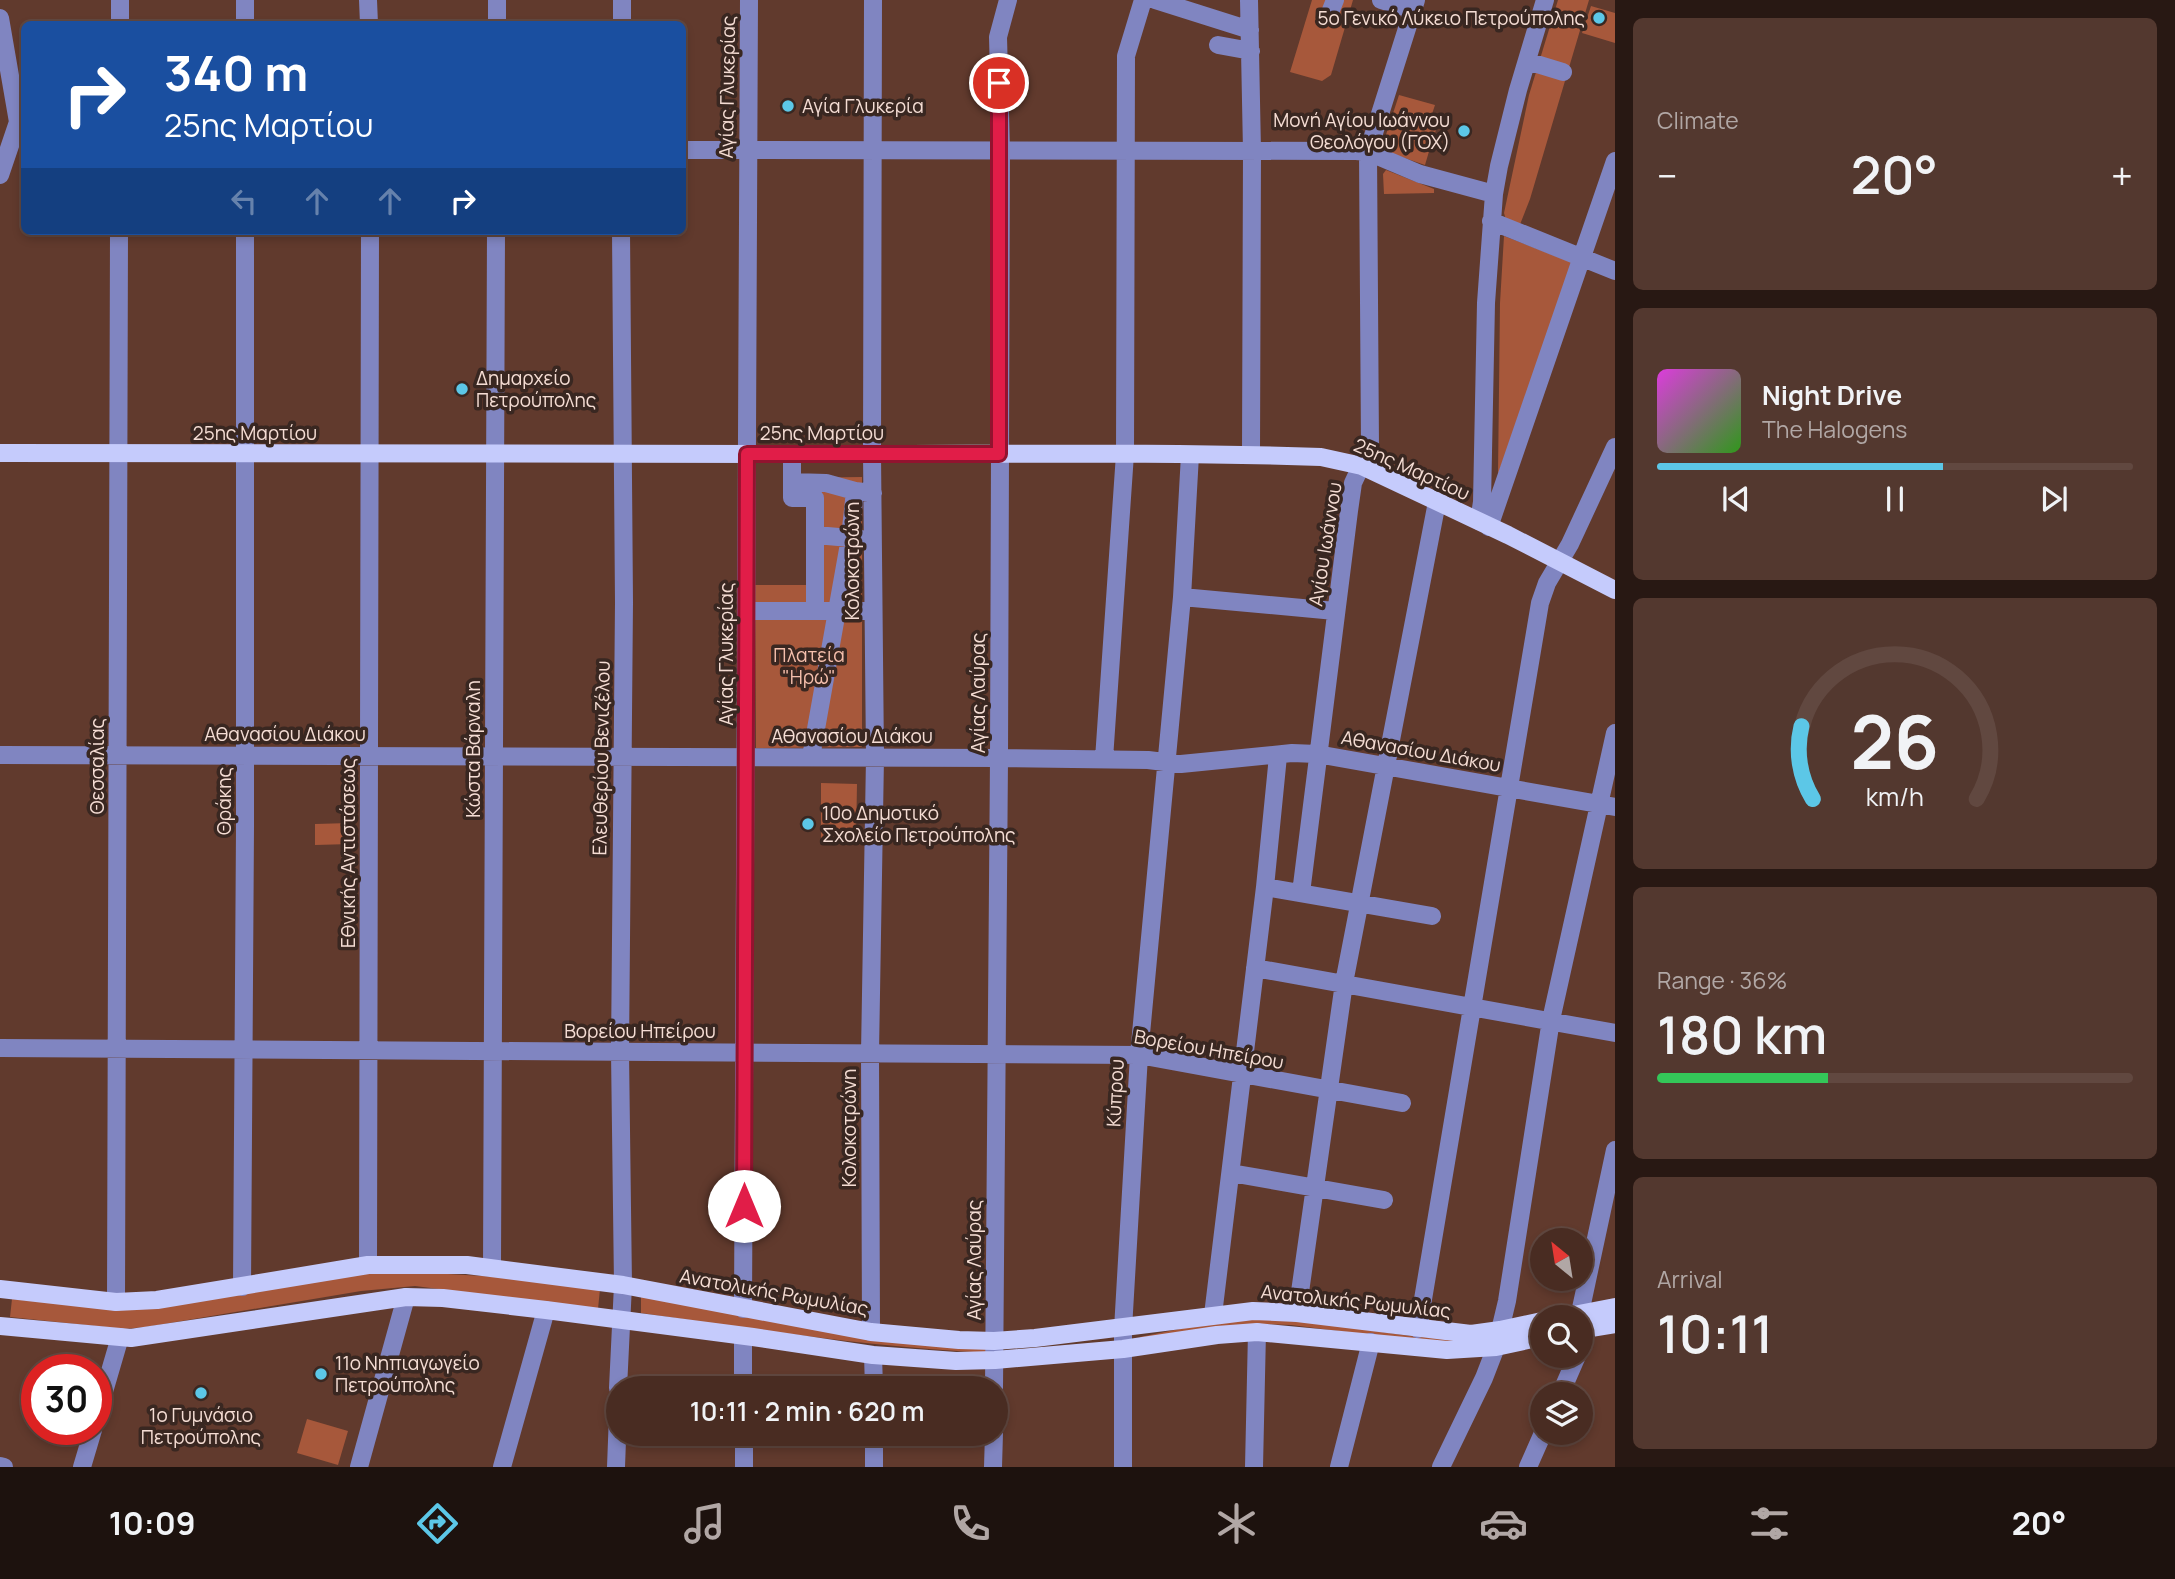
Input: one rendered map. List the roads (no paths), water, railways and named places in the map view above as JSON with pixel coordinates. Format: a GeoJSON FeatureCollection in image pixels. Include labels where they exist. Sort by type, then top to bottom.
{"type":"FeatureCollection","features":[{"type":"Feature","properties":{"kind":"main road","name":"25ης Μαρτίου"},"geometry":{"type":"LineString","coordinates":[[0,453],[1125,454],[1321,457],[1362,466],[1615,590]]}},
{"type":"Feature","properties":{"kind":"main road","name":"Ανατολικής Ρωμυλίας"},"geometry":{"type":"LineString","coordinates":[[0,1289],[116,1302],[157,1300],[368,1265],[492,1267],[623,1285],[871,1332],[932,1338],[994,1341],[1123,1329],[1253,1311],[1297,1313],[1498,1339],[1530,1326]]}},
{"type":"Feature","properties":{"kind":"main road","name":"Ανατολικής Ρωμυλίας"},"geometry":{"type":"LineString","coordinates":[[0,1326],[131,1338],[406,1297],[443,1298],[546,1310],[873,1355],[956,1361],[1123,1349],[1257,1332],[1447,1350],[1498,1339],[1530,1338]]}},
{"type":"Feature","properties":{"kind":"main road"},"geometry":{"type":"LineString","coordinates":[[1593,1319],[1615,1307]]}},
{"type":"Feature","properties":{"kind":"main road"},"geometry":{"type":"LineString","coordinates":[[1593,1324],[1615,1324]]}},
{"type":"Feature","properties":{"kind":"street"},"geometry":{"type":"LineString","coordinates":[[120,0],[120,21]]}},
{"type":"Feature","properties":{"kind":"street"},"geometry":{"type":"LineString","coordinates":[[245,0],[245,21]]}},
{"type":"Feature","properties":{"kind":"street"},"geometry":{"type":"LineString","coordinates":[[368,0],[369,21]]}},
{"type":"Feature","properties":{"kind":"street"},"geometry":{"type":"LineString","coordinates":[[497,0],[497,21]]}},
{"type":"Feature","properties":{"kind":"street"},"geometry":{"type":"LineString","coordinates":[[622,0],[622,21]]}},
{"type":"Feature","properties":{"kind":"street","name":"Αγίας Γλυκερίας"},"geometry":{"type":"LineString","coordinates":[[743,1308],[749,0]]}},
{"type":"Feature","properties":{"kind":"street","name":"Κολοκοτρώνη"},"geometry":{"type":"LineString","coordinates":[[871,1332],[873,611],[857,567],[872,540],[864,492],[872,454],[873,0]]}},
{"type":"Feature","properties":{"kind":"street","name":"Αγίας Λαύρας"},"geometry":{"type":"LineString","coordinates":[[994,1376],[1001,150],[998,37],[1008,0]]}},
{"type":"Feature","properties":{"kind":"street"},"geometry":{"type":"LineString","coordinates":[[1104,759],[1125,454],[1126,56],[1143,0]]}},
{"type":"Feature","properties":{"kind":"street"},"geometry":{"type":"LineString","coordinates":[[1155,0],[1250,30]]}},
{"type":"Feature","properties":{"kind":"street"},"geometry":{"type":"LineString","coordinates":[[1249,0],[1252,151],[1251,455]]}},
{"type":"Feature","properties":{"kind":"street"},"geometry":{"type":"LineString","coordinates":[[1381,0],[1415,5]]}},
{"type":"Feature","properties":{"kind":"street"},"geometry":{"type":"LineString","coordinates":[[1484,524],[1482,502],[1486,303],[1494,194],[1499,166],[1545,0]]}},
{"type":"Feature","properties":{"kind":"street","name":"Αγίου Ιωάννου"},"geometry":{"type":"LineString","coordinates":[[1301,893],[1353,483],[1370,447],[1372,429],[1368,152],[1415,5]]}},
{"type":"Feature","properties":{"kind":"street"},"geometry":{"type":"LineString","coordinates":[[0,18],[18,122],[0,175]]}},
{"type":"Feature","properties":{"kind":"street"},"geometry":{"type":"LineString","coordinates":[[1218,45],[1251,51]]}},
{"type":"Feature","properties":{"kind":"street"},"geometry":{"type":"LineString","coordinates":[[1527,61],[1563,72]]}},
{"type":"Feature","properties":{"kind":"street"},"geometry":{"type":"LineString","coordinates":[[686,150],[1368,152],[1420,174],[1494,194]]}},
{"type":"Feature","properties":{"kind":"street"},"geometry":{"type":"LineString","coordinates":[[1484,524],[1615,161]]}},
{"type":"Feature","properties":{"kind":"street"},"geometry":{"type":"LineString","coordinates":[[1491,221],[1615,271]]}},
{"type":"Feature","properties":{"kind":"street","name":"Θεσσαλίας"},"geometry":{"type":"LineString","coordinates":[[116,1302],[119,235]]}},
{"type":"Feature","properties":{"kind":"street","name":"Θράκης"},"geometry":{"type":"LineString","coordinates":[[242,1287],[245,235]]}},
{"type":"Feature","properties":{"kind":"street","name":"Εθνικής Αντιστάσεως"},"geometry":{"type":"LineString","coordinates":[[368,1265],[370,235]]}},
{"type":"Feature","properties":{"kind":"street","name":"Κώστα Βάρναλη"},"geometry":{"type":"LineString","coordinates":[[492,1267],[496,235]]}},
{"type":"Feature","properties":{"kind":"street","name":"Ελευθερίου Βενιζέλου"},"geometry":{"type":"LineString","coordinates":[[620,1321],[623,1285],[620,1052],[623,453],[621,235]]}},
{"type":"Feature","properties":{"kind":"street"},"geometry":{"type":"LineString","coordinates":[[1418,1329],[1540,603],[1547,583],[1615,447]]}},
{"type":"Feature","properties":{"kind":"street"},"geometry":{"type":"LineString","coordinates":[[792,454],[792,498],[815,498],[815,610]]}},
{"type":"Feature","properties":{"kind":"street","name":"Κύπρου"},"geometry":{"type":"LineString","coordinates":[[1123,1467],[1123,1329],[1139,1055],[1182,597],[1190,455]]}},
{"type":"Feature","properties":{"kind":"street"},"geometry":{"type":"LineString","coordinates":[[792,482],[826,483],[864,492],[849,540]]}},
{"type":"Feature","properties":{"kind":"street"},"geometry":{"type":"LineString","coordinates":[[1297,1313],[1343,983],[1437,502]]}},
{"type":"Feature","properties":{"kind":"street"},"geometry":{"type":"LineString","coordinates":[[816,535],[872,540]]}},
{"type":"Feature","properties":{"kind":"street"},"geometry":{"type":"LineString","coordinates":[[748,611],[815,610],[850,601],[857,567],[858,544],[849,540]]}},
{"type":"Feature","properties":{"kind":"street"},"geometry":{"type":"LineString","coordinates":[[1182,597],[1335,611]]}},
{"type":"Feature","properties":{"kind":"street"},"geometry":{"type":"LineString","coordinates":[[838,605],[873,611]]}},
{"type":"Feature","properties":{"kind":"street"},"geometry":{"type":"LineString","coordinates":[[811,757],[838,605]]}},
{"type":"Feature","properties":{"kind":"street"},"geometry":{"type":"LineString","coordinates":[[1441,1467],[1498,1339],[1507,1301],[1551,1020],[1606,805],[1615,733]]}},
{"type":"Feature","properties":{"kind":"street","name":"Αθανασίου Διάκου"},"geometry":{"type":"LineString","coordinates":[[0,755],[874,757],[1104,759],[1181,764],[1292,753],[1318,754],[1606,805]]}},
{"type":"Feature","properties":{"kind":"street"},"geometry":{"type":"LineString","coordinates":[[1213,1315],[1265,887],[1278,756]]}},
{"type":"Feature","properties":{"kind":"street"},"geometry":{"type":"LineString","coordinates":[[1265,887],[1432,916]]}},
{"type":"Feature","properties":{"kind":"street"},"geometry":{"type":"LineString","coordinates":[[1255,968],[1615,1033]]}},
{"type":"Feature","properties":{"kind":"street","name":"Βορείου Ηπείρου"},"geometry":{"type":"LineString","coordinates":[[0,1048],[1139,1055],[1329,1092],[1402,1103]]}},
{"type":"Feature","properties":{"kind":"street"},"geometry":{"type":"LineString","coordinates":[[1586,1305],[1615,1150]]}},
{"type":"Feature","properties":{"kind":"street"},"geometry":{"type":"LineString","coordinates":[[1231,1173],[1384,1200]]}},
{"type":"Feature","properties":{"kind":"street"},"geometry":{"type":"LineString","coordinates":[[359,1467],[406,1297]]}},
{"type":"Feature","properties":{"kind":"street"},"geometry":{"type":"LineString","coordinates":[[502,1467],[546,1310]]}},
{"type":"Feature","properties":{"kind":"street"},"geometry":{"type":"LineString","coordinates":[[618,1376],[620,1321]]}},
{"type":"Feature","properties":{"kind":"street"},"geometry":{"type":"LineString","coordinates":[[1254,1467],[1257,1332]]}},
{"type":"Feature","properties":{"kind":"street"},"geometry":{"type":"LineString","coordinates":[[743,1336],[743,1376]]}},
{"type":"Feature","properties":{"kind":"street"},"geometry":{"type":"LineString","coordinates":[[112,1365],[120,1338]]}},
{"type":"Feature","properties":{"kind":"street"},"geometry":{"type":"LineString","coordinates":[[1339,1467],[1371,1342]]}},
{"type":"Feature","properties":{"kind":"street"},"geometry":{"type":"LineString","coordinates":[[873,1355],[874,1376]]}},
{"type":"Feature","properties":{"kind":"street"},"geometry":{"type":"LineString","coordinates":[[82,1467],[89,1445]]}},
{"type":"Feature","properties":{"kind":"street"},"geometry":{"type":"LineString","coordinates":[[1528,1467],[1538,1445]]}},
{"type":"Feature","properties":{"kind":"street"},"geometry":{"type":"LineString","coordinates":[[616,1467],[617,1446]]}},
{"type":"Feature","properties":{"kind":"street"},"geometry":{"type":"LineString","coordinates":[[744,1446],[744,1467]]}},
{"type":"Feature","properties":{"kind":"street"},"geometry":{"type":"LineString","coordinates":[[874,1446],[874,1467]]}},
{"type":"Feature","properties":{"kind":"street"},"geometry":{"type":"LineString","coordinates":[[993,1467],[994,1446]]}},
{"type":"Feature","properties":{"kind":"place","name":"5ο Γενικό Λύκειο Πετρούπολης"},"geometry":{"type":"Point","coordinates":[1599,18]}},
{"type":"Feature","properties":{"kind":"place","name":"Αγία Γλυκερία"},"geometry":{"type":"Point","coordinates":[788,106]}},
{"type":"Feature","properties":{"kind":"place","name":"Μονή Αγίου Ιωάννου Θεολόγου (ΓΟΧ)"},"geometry":{"type":"Point","coordinates":[1464,131]}},
{"type":"Feature","properties":{"kind":"place","name":"Δημαρχείο Πετρούπολης"},"geometry":{"type":"Point","coordinates":[462,389]}},
{"type":"Feature","properties":{"kind":"place","name":"10ο Δημοτικό Σχολείο Πετρούπολης"},"geometry":{"type":"Point","coordinates":[808,824]}},
{"type":"Feature","properties":{"kind":"place","name":"11ο Νηπιαγωγείο Πετρούπολης"},"geometry":{"type":"Point","coordinates":[321,1374]}},
{"type":"Feature","properties":{"kind":"place","name":"1ο Γυμνάσιο Πετρούπολης"},"geometry":{"type":"Point","coordinates":[201,1393]}},
{"type":"Feature","properties":{"kind":"park label","name":"Πλατεία \"Ηρώ\""},"geometry":{"type":"Point","coordinates":[809,666]}}]}
